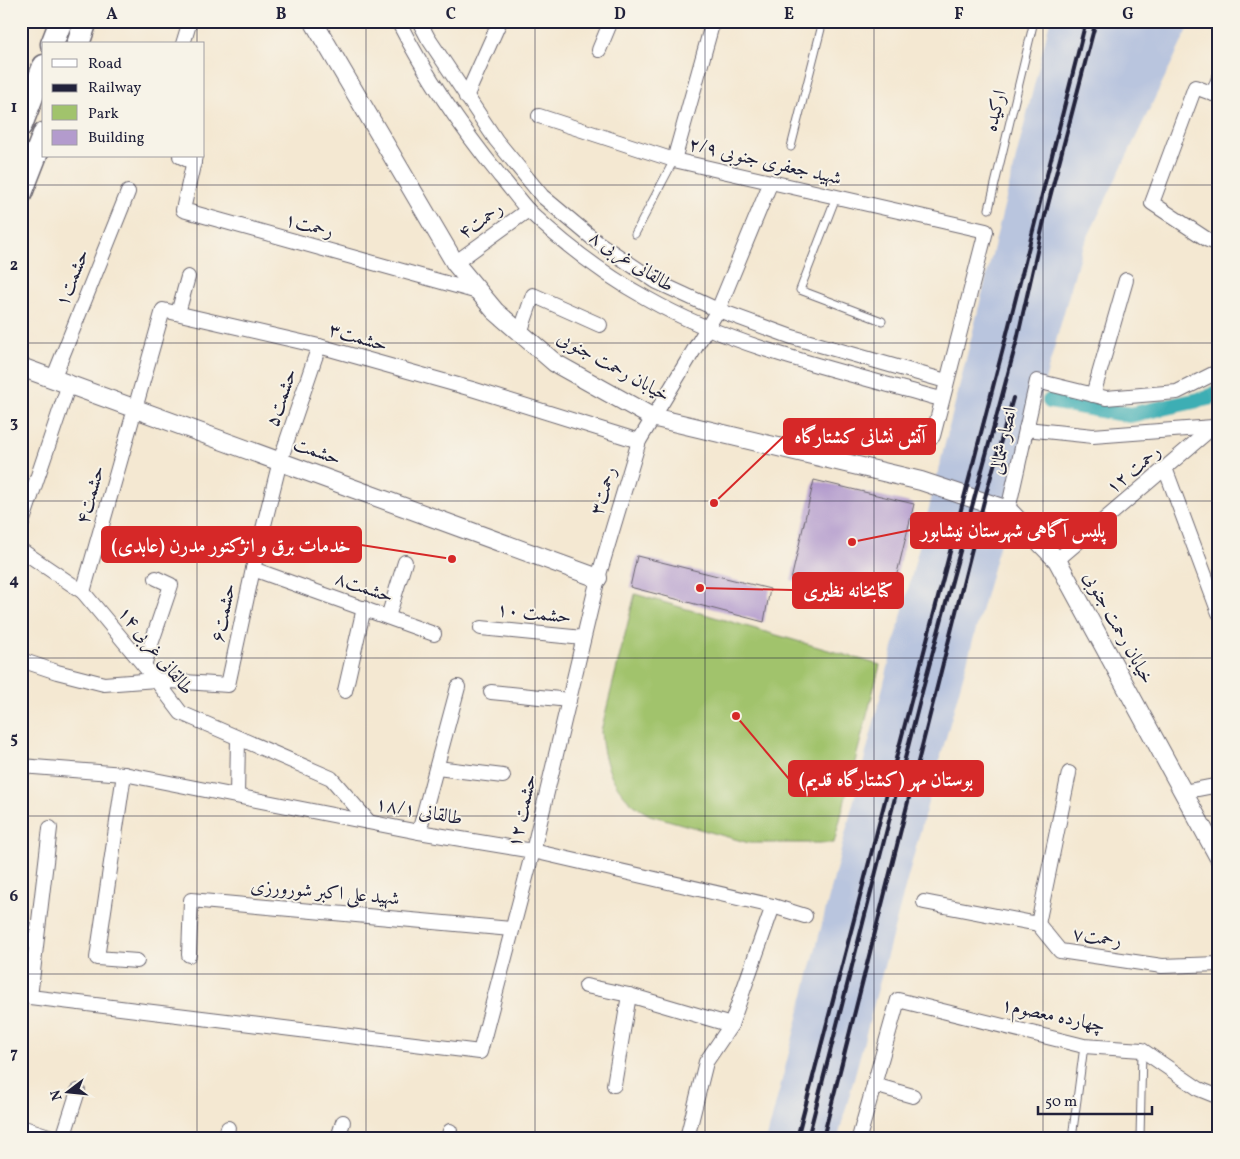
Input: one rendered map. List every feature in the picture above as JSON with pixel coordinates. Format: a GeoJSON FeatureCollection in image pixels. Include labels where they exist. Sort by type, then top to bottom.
{"type":"FeatureCollection","features":[{"type":"Feature","properties":{"kind":"main road"},"geometry":{"type":"LineString","coordinates":[[53,42],[61,21]]}},
{"type":"Feature","properties":{"kind":"main road"},"geometry":{"type":"LineString","coordinates":[[79,42],[86,21]]}},
{"type":"Feature","properties":{"kind":"main road"},"geometry":{"type":"LineString","coordinates":[[21,125],[42,71]]}},
{"type":"Feature","properties":{"kind":"main road"},"geometry":{"type":"LineString","coordinates":[[21,193],[36,134]]}},
{"type":"Feature","properties":{"kind":"street"},"geometry":{"type":"LineString","coordinates":[[184,42],[190,21]]}},
{"type":"Feature","properties":{"kind":"street","name":"خیابان رحمت جنوبی"},"geometry":{"type":"LineString","coordinates":[[313,21],[455,262],[478,292],[520,333],[555,363],[652,417],[921,481],[1008,510],[1057,560],[1183,792],[1214,838],[1219,858]]}},
{"type":"Feature","properties":{"kind":"street","name":"طالقانی غربی ۸"},"geometry":{"type":"LineString","coordinates":[[398,21],[411,48],[480,152],[528,210],[586,258],[648,299],[706,327],[786,356],[941,399]]}},
{"type":"Feature","properties":{"kind":"street","name":"طالقانی غربی ۸"},"geometry":{"type":"LineString","coordinates":[[420,21],[466,97],[496,140],[542,196],[597,242],[657,282],[718,310],[792,337],[946,380]]}},
{"type":"Feature","properties":{"kind":"street"},"geometry":{"type":"LineString","coordinates":[[466,97],[500,21]]}},
{"type":"Feature","properties":{"kind":"street"},"geometry":{"type":"LineString","coordinates":[[599,50],[610,21]]}},
{"type":"Feature","properties":{"kind":"street"},"geometry":{"type":"LineString","coordinates":[[674,160],[713,21]]}},
{"type":"Feature","properties":{"kind":"street"},"geometry":{"type":"LineString","coordinates":[[1219,78],[1216,95],[1194,87],[1152,203],[1208,240],[1219,244]]}},
{"type":"Feature","properties":{"kind":"street","name":"شهید جعفری جنوبی ۲/۹"},"geometry":{"type":"LineString","coordinates":[[539,116],[674,160],[770,184],[986,231],[946,380]]}},
{"type":"Feature","properties":{"kind":"street","name":"رحمت۱"},"geometry":{"type":"LineString","coordinates":[[195,159],[183,210],[478,292]]}},
{"type":"Feature","properties":{"kind":"street","name":"رحمت۳"},"geometry":{"type":"LineString","coordinates":[[598,578],[639,441],[718,310],[770,184]]}},
{"type":"Feature","properties":{"kind":"street","name":"حشمت۱"},"geometry":{"type":"LineString","coordinates":[[21,526],[61,381],[128,192]]}},
{"type":"Feature","properties":{"kind":"street","name":"رحمت۴"},"geometry":{"type":"LineString","coordinates":[[455,262],[528,210]]}},
{"type":"Feature","properties":{"kind":"street"},"geometry":{"type":"LineString","coordinates":[[560,236],[571,220]]}},
{"type":"Feature","properties":{"kind":"street"},"geometry":{"type":"LineString","coordinates":[[136,409],[163,310],[178,313],[188,277]]}},
{"type":"Feature","properties":{"kind":"street"},"geometry":{"type":"LineString","coordinates":[[1126,280],[1092,395],[1106,398],[1177,392],[1219,370]]}},
{"type":"Feature","properties":{"kind":"street"},"geometry":{"type":"LineString","coordinates":[[520,333],[533,295],[600,325]]}},
{"type":"Feature","properties":{"kind":"street","name":"حشمت۳"},"geometry":{"type":"LineString","coordinates":[[178,313],[319,346],[472,389],[639,441]]}},
{"type":"Feature","properties":{"kind":"street","name":"حشمت۵"},"geometry":{"type":"LineString","coordinates":[[280,461],[319,346]]}},
{"type":"Feature","properties":{"kind":"street","name":"حشمت"},"geometry":{"type":"LineString","coordinates":[[21,367],[598,578]]}},
{"type":"Feature","properties":{"kind":"street"},"geometry":{"type":"LineString","coordinates":[[933,436],[946,380]]}},
{"type":"Feature","properties":{"kind":"street","name":"انصار شمالی"},"geometry":{"type":"LineString","coordinates":[[1008,510],[1036,381],[1092,395]]}},
{"type":"Feature","properties":{"kind":"street","name":"حشمت۴"},"geometry":{"type":"LineString","coordinates":[[83,592],[136,409]]}},
{"type":"Feature","properties":{"kind":"street"},"geometry":{"type":"LineString","coordinates":[[1026,428],[1093,436],[1216,425]]}},
{"type":"Feature","properties":{"kind":"street","name":"رحمت ۱۲"},"geometry":{"type":"LineString","coordinates":[[1057,560],[1216,425]]}},
{"type":"Feature","properties":{"kind":"street","name":"حشمت۶"},"geometry":{"type":"LineString","coordinates":[[156,680],[228,685],[253,569],[280,461]]}},
{"type":"Feature","properties":{"kind":"street"},"geometry":{"type":"LineString","coordinates":[[1165,468],[1219,613]]}},
{"type":"Feature","properties":{"kind":"street","name":"طالقانی غربی ۱۴"},"geometry":{"type":"LineString","coordinates":[[21,550],[83,592],[181,713],[331,778],[368,822]]}},
{"type":"Feature","properties":{"kind":"street"},"geometry":{"type":"LineString","coordinates":[[388,617],[405,562]]}},
{"type":"Feature","properties":{"kind":"street","name":"حشمت۸"},"geometry":{"type":"LineString","coordinates":[[253,569],[434,634]]}},
{"type":"Feature","properties":{"kind":"street"},"geometry":{"type":"LineString","coordinates":[[144,665],[171,585],[156,578]]}},
{"type":"Feature","properties":{"kind":"street","name":"حشمت ۱۲"},"geometry":{"type":"LineString","coordinates":[[36,940],[30,997],[480,1052],[533,851],[598,578]]}},
{"type":"Feature","properties":{"kind":"street"},"geometry":{"type":"LineString","coordinates":[[345,691],[364,608]]}},
{"type":"Feature","properties":{"kind":"street","name":"حشمت ۱۰"},"geometry":{"type":"LineString","coordinates":[[482,628],[583,638]]}},
{"type":"Feature","properties":{"kind":"street"},"geometry":{"type":"LineString","coordinates":[[21,660],[57,672],[104,684],[156,680]]}},
{"type":"Feature","properties":{"kind":"street"},"geometry":{"type":"LineString","coordinates":[[419,832],[458,687]]}},
{"type":"Feature","properties":{"kind":"street"},"geometry":{"type":"LineString","coordinates":[[491,692],[569,700]]}},
{"type":"Feature","properties":{"kind":"street"},"geometry":{"type":"LineString","coordinates":[[237,796],[238,738]]}},
{"type":"Feature","properties":{"kind":"street","name":"طالقانی ۱۸/۱"},"geometry":{"type":"LineString","coordinates":[[21,766],[124,774],[419,832],[533,851],[773,906],[805,916]]}},
{"type":"Feature","properties":{"kind":"street"},"geometry":{"type":"LineString","coordinates":[[437,768],[503,776]]}},
{"type":"Feature","properties":{"kind":"street"},"geometry":{"type":"LineString","coordinates":[[924,902],[1038,924],[1069,773]]}},
{"type":"Feature","properties":{"kind":"street"},"geometry":{"type":"LineString","coordinates":[[124,774],[97,958],[137,960]]}},
{"type":"Feature","properties":{"kind":"street"},"geometry":{"type":"LineString","coordinates":[[1183,792],[1219,785]]}},
{"type":"Feature","properties":{"kind":"street"},"geometry":{"type":"LineString","coordinates":[[21,938],[36,940],[50,828]]}},
{"type":"Feature","properties":{"kind":"street","name":"شهید علی اکبر شورورزی"},"geometry":{"type":"LineString","coordinates":[[189,955],[191,900],[511,929]]}},
{"type":"Feature","properties":{"kind":"street"},"geometry":{"type":"LineString","coordinates":[[687,1138],[706,1062],[731,1025],[773,906]]}},
{"type":"Feature","properties":{"kind":"street","name":"رحمت۷"},"geometry":{"type":"LineString","coordinates":[[1038,924],[1060,951],[1162,966],[1219,964]]}},
{"type":"Feature","properties":{"kind":"street"},"geometry":{"type":"LineString","coordinates":[[586,986],[629,995],[731,1025]]}},
{"type":"Feature","properties":{"kind":"street"},"geometry":{"type":"LineString","coordinates":[[614,1085],[629,995]]}},
{"type":"Feature","properties":{"kind":"street","name":"چهارده معصوم۱"},"geometry":{"type":"LineString","coordinates":[[874,1085],[898,1000],[1084,1046],[1142,1050],[1200,1089],[1219,1097]]}},
{"type":"Feature","properties":{"kind":"street"},"geometry":{"type":"LineString","coordinates":[[859,1138],[874,1085],[913,1096]]}},
{"type":"Feature","properties":{"kind":"street"},"geometry":{"type":"LineString","coordinates":[[63,1138],[78,1091]]}},
{"type":"Feature","properties":{"kind":"street"},"geometry":{"type":"LineString","coordinates":[[338,1138],[342,1122]]}},
{"type":"Feature","properties":{"kind":"street"},"geometry":{"type":"LineString","coordinates":[[21,1127],[55,1138]]}},
{"type":"Feature","properties":{"kind":"lane"},"geometry":{"type":"LineString","coordinates":[[791,147],[824,21]]}},
{"type":"Feature","properties":{"kind":"lane","name":"ارکیده"},"geometry":{"type":"LineString","coordinates":[[989,209],[1034,21]]}},
{"type":"Feature","properties":{"kind":"lane"},"geometry":{"type":"LineString","coordinates":[[635,234],[674,160]]}},
{"type":"Feature","properties":{"kind":"lane"},"geometry":{"type":"LineString","coordinates":[[836,197],[800,290],[882,321]]}},
{"type":"Feature","properties":{"kind":"lane"},"geometry":{"type":"LineString","coordinates":[[1072,1138],[1084,1046]]}},
{"type":"Feature","properties":{"kind":"lane"},"geometry":{"type":"LineString","coordinates":[[1140,1138],[1142,1050]]}},
{"type":"Feature","properties":{"kind":"shaded area"},"geometry":{"type":"Polygon","coordinates":[[[1050,21],[1192,21],[1081,251],[927,806],[838,1138],[767,1138],[928,512],[1050,21]]]}},
{"type":"Feature","properties":{"kind":"green space"},"geometry":{"type":"Polygon","coordinates":[[[635,594],[880,665],[834,843],[749,843],[650,815],[629,800],[621,791],[614,781],[605,757],[601,731],[635,594]]]}},
{"type":"Feature","properties":{"kind":"building"},"geometry":{"type":"Polygon","coordinates":[[[814,480],[914,504],[889,606],[791,580],[814,480]]]}},
{"type":"Feature","properties":{"kind":"building"},"geometry":{"type":"Polygon","coordinates":[[[637,556],[770,589],[764,622],[630,587],[637,556]]]}},
{"type":"Feature","properties":{"kind":"waterway"},"geometry":{"type":"LineString","coordinates":[[1050,401],[1130,415],[1208,398],[1219,391]]}},
{"type":"Feature","properties":{"kind":"railway"},"geometry":{"type":"LineString","coordinates":[[797,1138],[1006,337],[1086,21]]}},
{"type":"Feature","properties":{"kind":"railway"},"geometry":{"type":"LineString","coordinates":[[808,1138],[922,692],[1017,340],[1045,216],[1096,21]]}},
{"type":"Feature","properties":{"kind":"railway"},"geometry":{"type":"LineString","coordinates":[[823,1138],[984,501],[1013,398]]}},
{"type":"Feature","properties":{"kind":"place","name":"آتش نشانی کشتارگاه"},"geometry":{"type":"Point","coordinates":[714,503]}},
{"type":"Feature","properties":{"kind":"place","name":"پلیس آگاهی شهرستان نیشابور"},"geometry":{"type":"Point","coordinates":[852,542]}},
{"type":"Feature","properties":{"kind":"place","name":"خدمات برق و انژکتور مدرن (عابدی)"},"geometry":{"type":"Point","coordinates":[452,559]}},
{"type":"Feature","properties":{"kind":"place","name":"کتابخانه نظیری"},"geometry":{"type":"Point","coordinates":[700,588]}},
{"type":"Feature","properties":{"kind":"place","name":"(بوستان مهر (کشتارگاه قدیم"},"geometry":{"type":"Point","coordinates":[736,716]}}]}
